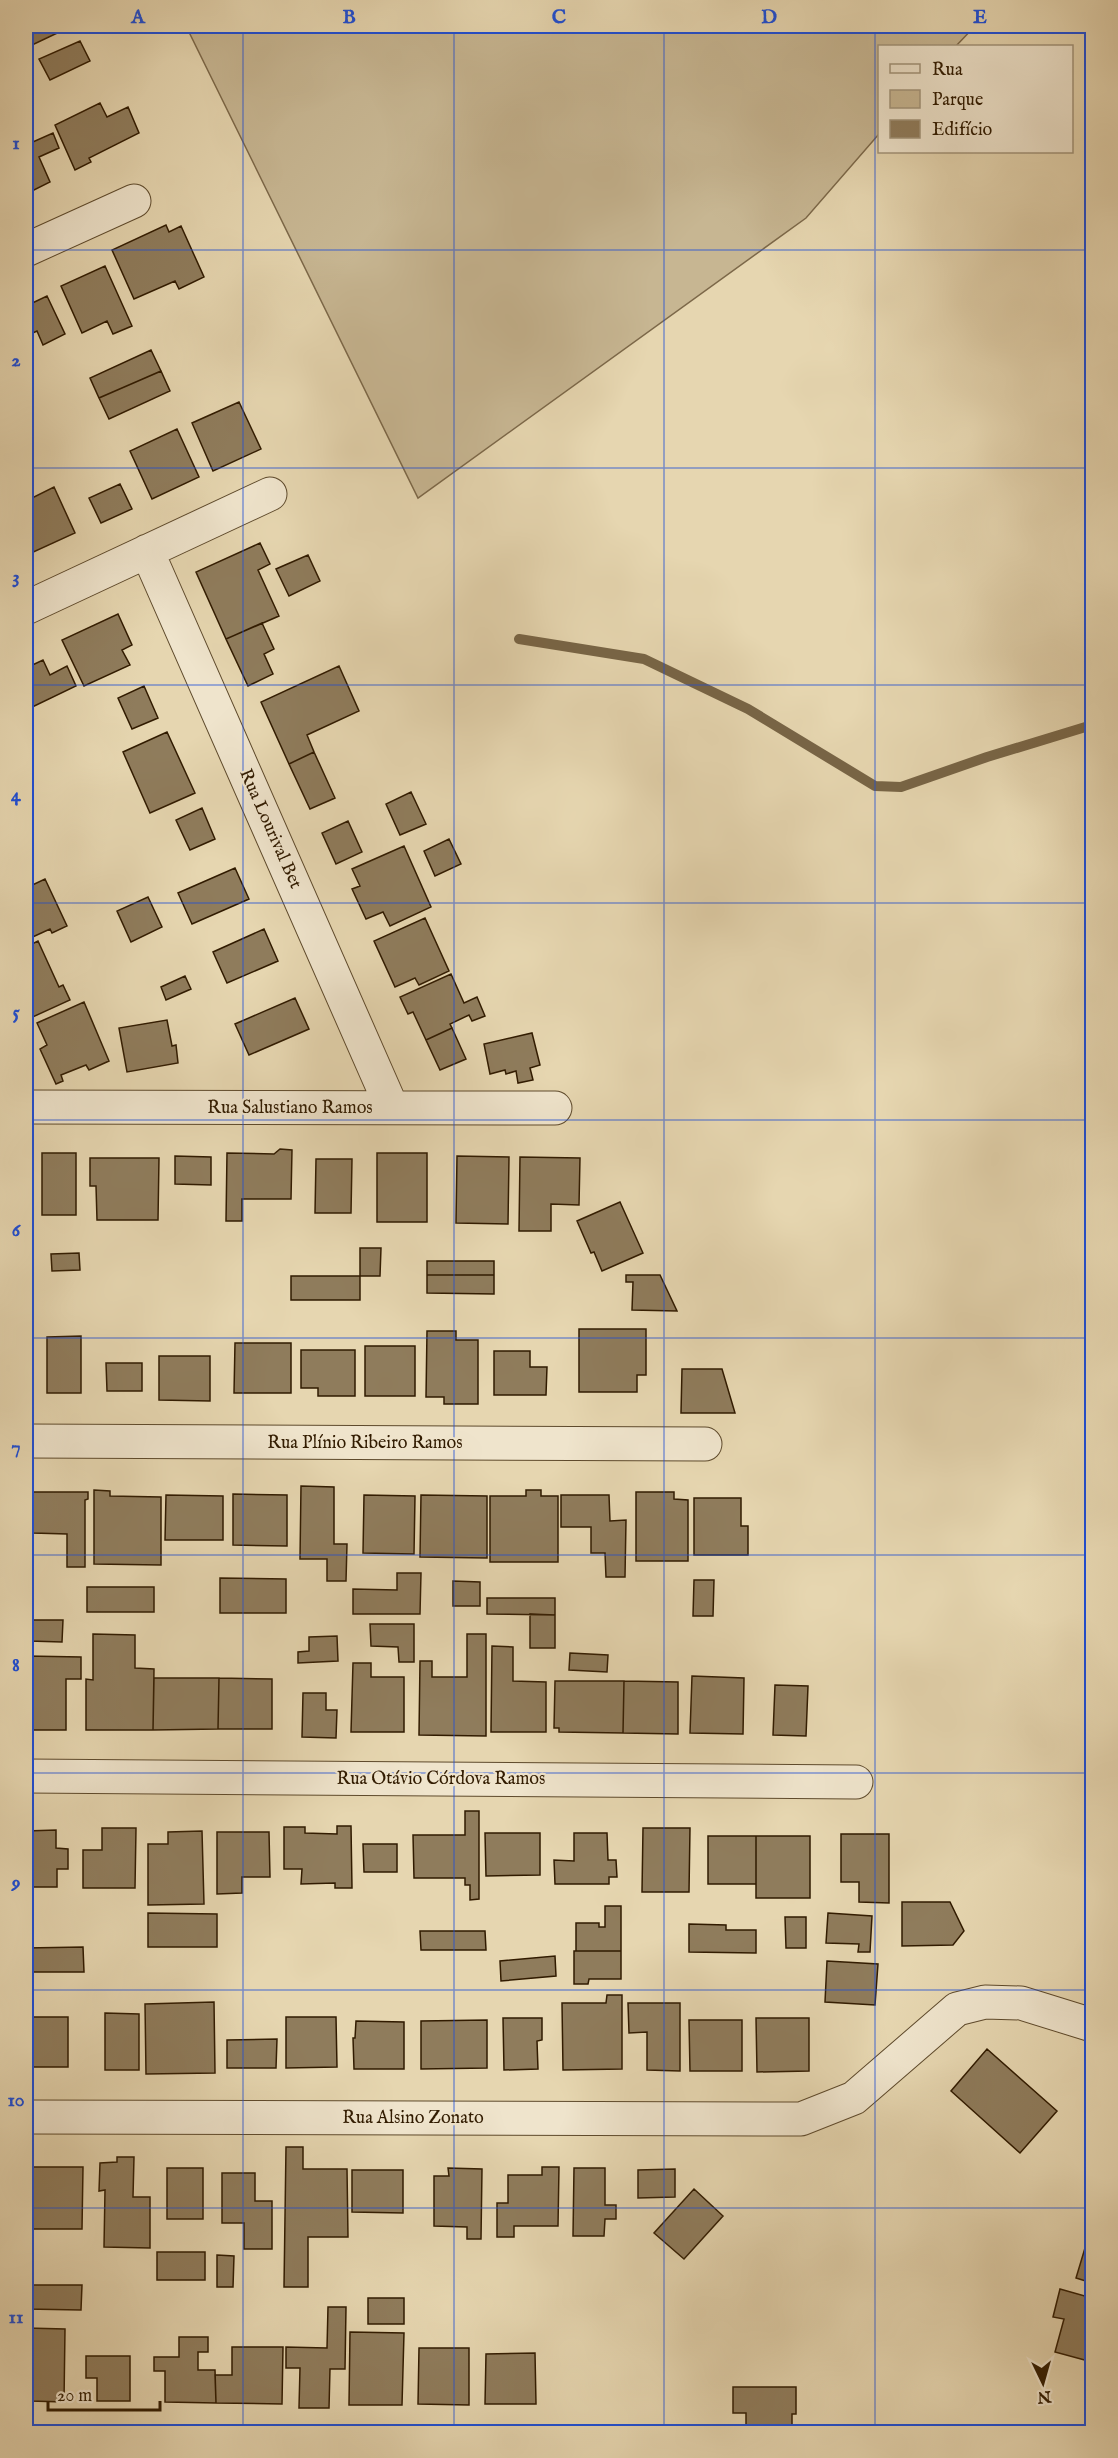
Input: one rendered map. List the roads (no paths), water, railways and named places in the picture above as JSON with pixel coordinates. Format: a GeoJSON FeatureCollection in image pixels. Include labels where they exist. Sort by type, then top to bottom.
{"type":"FeatureCollection","features":[{"type":"Feature","properties":{"kind":"street"},"geometry":{"type":"LineString","coordinates":[[26,250],[134,201]]}},
{"type":"Feature","properties":{"kind":"street"},"geometry":{"type":"LineString","coordinates":[[26,608],[270,494]]}},
{"type":"Feature","properties":{"kind":"street","name":"Rua Lourival Bet"},"geometry":{"type":"LineString","coordinates":[[147,551],[392,1108]]}},
{"type":"Feature","properties":{"kind":"street","name":"Rua Salustiano Ramos"},"geometry":{"type":"LineString","coordinates":[[26,1105],[555,1108]]}},
{"type":"Feature","properties":{"kind":"street","name":"Rua Plínio Ribeiro Ramos"},"geometry":{"type":"LineString","coordinates":[[26,1441],[705,1444]]}},
{"type":"Feature","properties":{"kind":"street","name":"Rua Otávio Córdova Ramos"},"geometry":{"type":"LineString","coordinates":[[26,1776],[856,1782]]}},
{"type":"Feature","properties":{"kind":"street","name":"Rua Alsino Zonato"},"geometry":{"type":"LineString","coordinates":[[26,2117],[801,2119],[854,2098],[957,2009],[985,2002],[1021,2003],[1092,2025]]}},
{"type":"Feature","properties":{"kind":"waterway"},"geometry":{"type":"LineString","coordinates":[[519,639],[644,659],[748,709],[875,786],[901,787],[987,757],[1092,725]]}}]}
